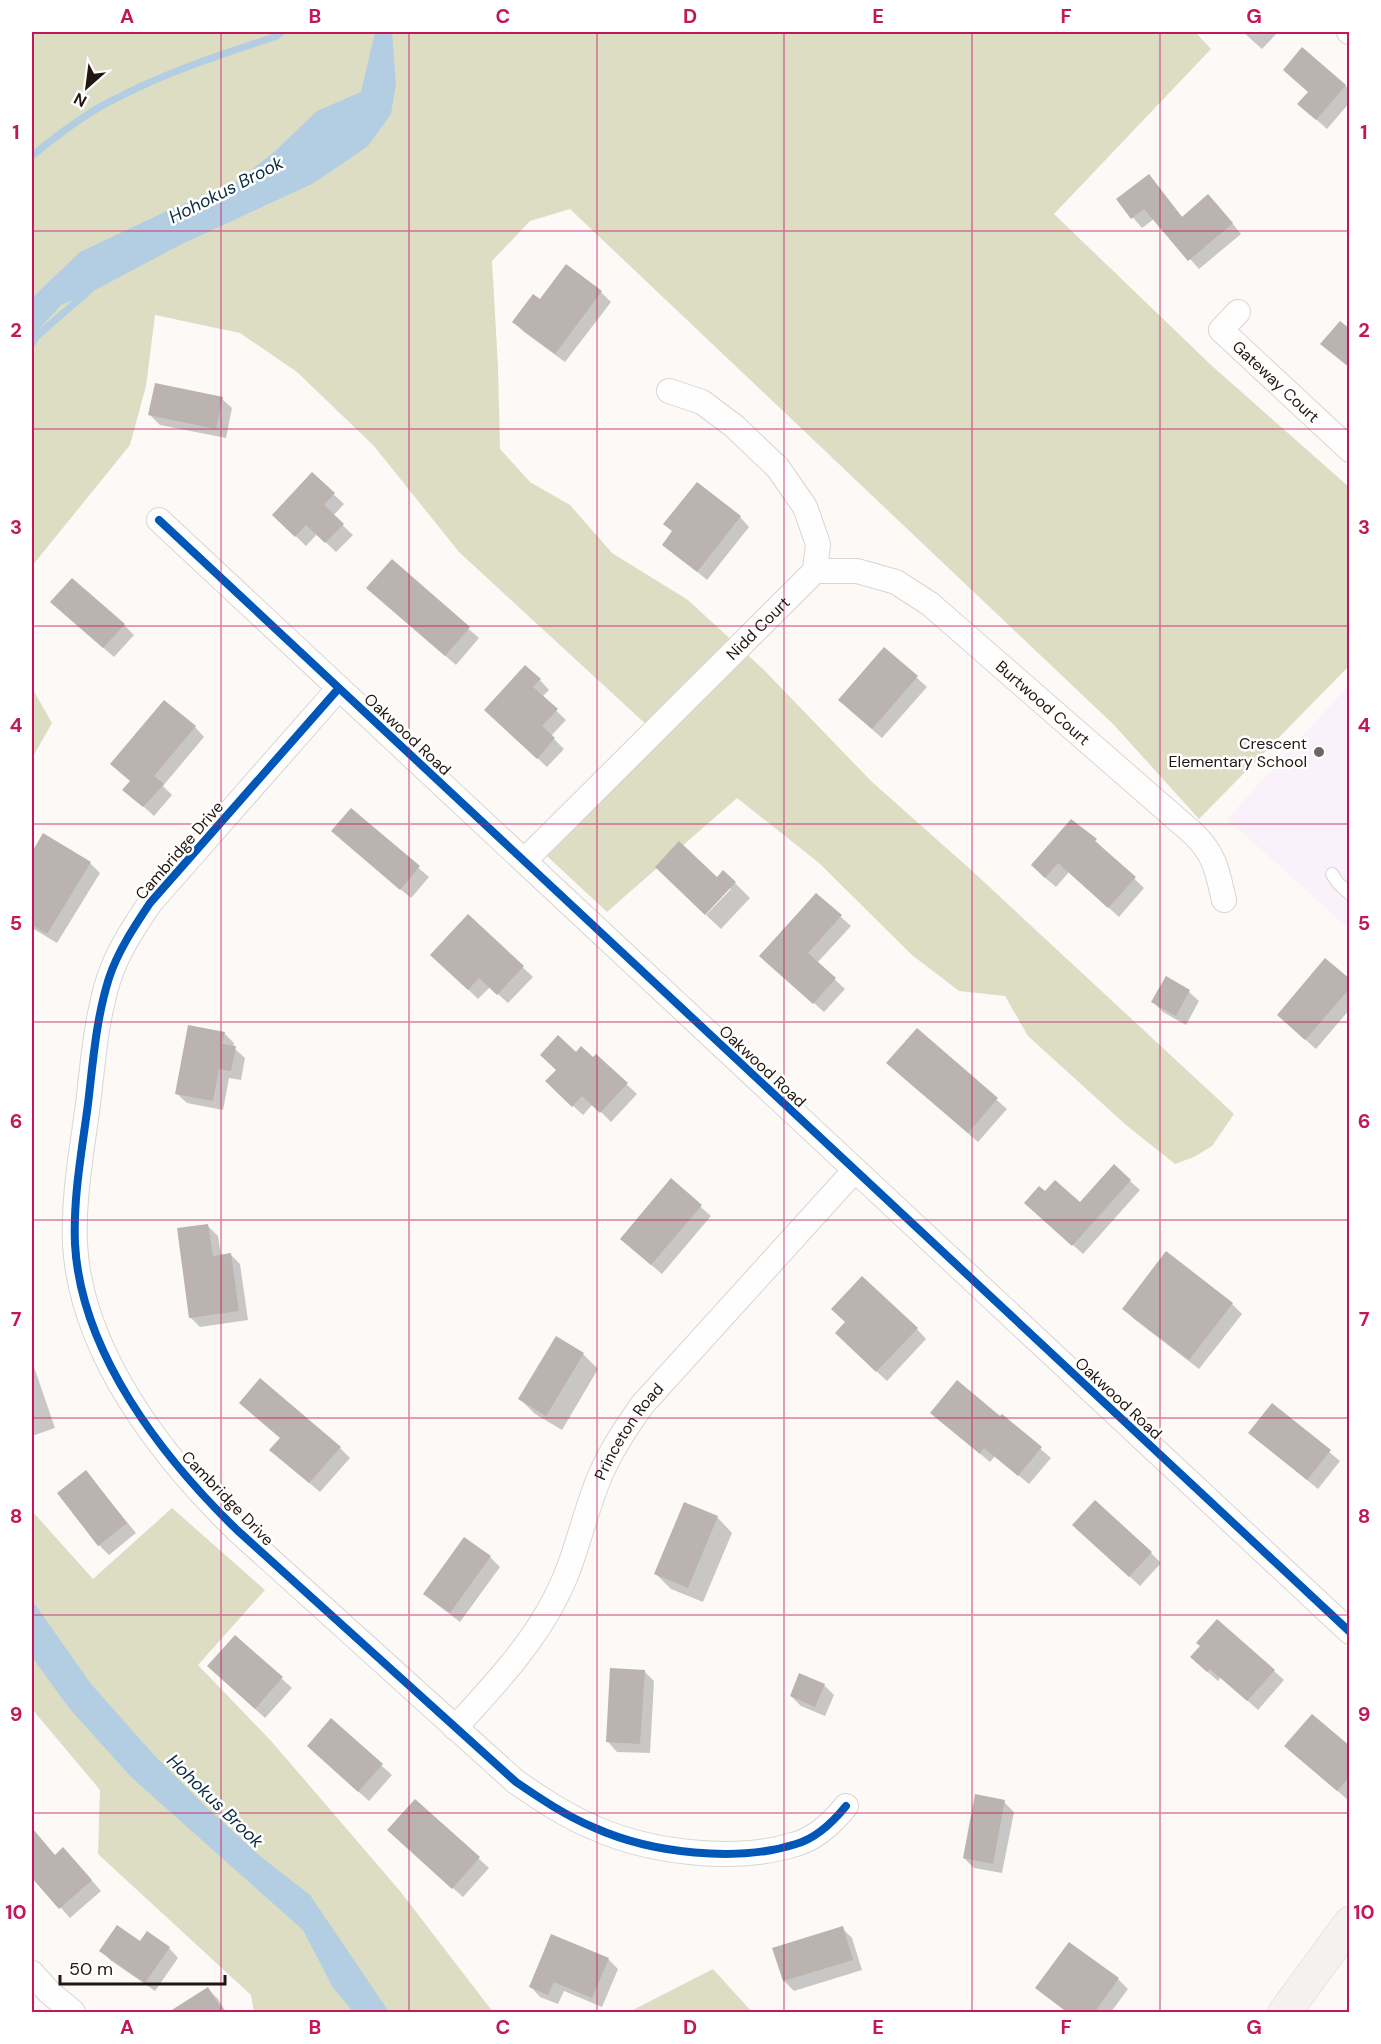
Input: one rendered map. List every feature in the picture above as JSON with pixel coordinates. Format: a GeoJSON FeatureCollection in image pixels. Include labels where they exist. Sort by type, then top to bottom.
{"type":"FeatureCollection","features":[{"type":"Feature","properties":{"kind":"main road"},"geometry":{"type":"LineString","coordinates":[[1285,2013],[1350,1923]]}},
{"type":"Feature","properties":{"kind":"street","name":"Gateway Court"},"geometry":{"type":"LineString","coordinates":[[1238,312],[1221,330],[1350,450]]}},
{"type":"Feature","properties":{"kind":"street"},"geometry":{"type":"LineString","coordinates":[[669,391],[702,402],[734,426],[778,468],[806,507],[818,544],[815,571]]}},
{"type":"Feature","properties":{"kind":"street","name":"Oakwood Road"},"geometry":{"type":"LineString","coordinates":[[159,520],[1350,1632]]}},
{"type":"Feature","properties":{"kind":"street","name":"Nidd Court"},"geometry":{"type":"LineString","coordinates":[[524,861],[815,571]]}},
{"type":"Feature","properties":{"kind":"street","name":"Burtwood Court"},"geometry":{"type":"LineString","coordinates":[[815,571],[857,571],[896,582],[930,604],[1208,848],[1215,862],[1224,900]]}},
{"type":"Feature","properties":{"kind":"street","name":"Cambridge Drive"},"geometry":{"type":"LineString","coordinates":[[339,688],[150,903],[127,938],[109,976],[99,1013],[75,1205],[75,1245],[80,1280],[88,1308],[107,1356],[133,1406],[165,1452],[201,1495],[516,1782],[555,1808],[596,1829],[641,1843],[686,1852],[733,1854],[773,1850],[798,1844],[820,1833],[846,1806]]}},
{"type":"Feature","properties":{"kind":"street","name":"Princeton Road"},"geometry":{"type":"LineString","coordinates":[[455,1728],[509,1668],[533,1637],[556,1598],[574,1555],[600,1477],[618,1439],[642,1405],[855,1170]]}},
{"type":"Feature","properties":{"kind":"street"},"geometry":{"type":"LineString","coordinates":[[32,1973],[73,2013]]}},
{"type":"Feature","properties":{"kind":"lane"},"geometry":{"type":"LineString","coordinates":[[1332,874],[1350,894]]}},
{"type":"Feature","properties":{"kind":"shaded area","name":"Crescent Elementary School"},"geometry":{"type":"Polygon","coordinates":[[[1349,685],[1349,929],[1227,819],[1349,685]]]}},
{"type":"Feature","properties":{"kind":"green space"},"geometry":{"type":"Polygon","coordinates":[[[32,32],[1195,32],[1211,49],[1054,214],[1211,365],[1349,487],[1349,666],[1199,819],[1114,725],[570,209],[530,221],[492,261],[500,449],[530,482],[570,505],[612,553],[688,600],[764,670],[871,781],[970,869],[1234,1114],[1212,1146],[1194,1157],[1175,1164],[1126,1125],[1028,1036],[1005,996],[959,991],[912,955],[819,863],[737,798],[607,912],[547,856],[662,739],[459,552],[374,446],[297,372],[240,333],[155,315],[146,386],[130,445],[32,566],[32,32]]]}},
{"type":"Feature","properties":{"kind":"green space"},"geometry":{"type":"Polygon","coordinates":[[[32,688],[52,723],[32,758],[32,688]]]}},
{"type":"Feature","properties":{"kind":"green space"},"geometry":{"type":"Polygon","coordinates":[[[172,1508],[265,1590],[198,1665],[272,1742],[400,1891],[493,2012],[254,2012],[251,1995],[98,1854],[100,1790],[32,1709],[32,1511],[93,1579],[172,1508]]]}},
{"type":"Feature","properties":{"kind":"green space"},"geometry":{"type":"Polygon","coordinates":[[[713,1969],[752,2012],[629,2012],[713,1969]]]}},
{"type":"Feature","properties":{"kind":"water"},"geometry":{"type":"Polygon","coordinates":[[[375,32],[392,32],[396,83],[391,114],[368,146],[314,183],[180,245],[99,288],[61,305],[32,337],[32,298],[80,252],[171,209],[232,185],[273,153],[317,111],[361,92],[375,32]]]}},
{"type":"Feature","properties":{"kind":"water"},"geometry":{"type":"Polygon","coordinates":[[[32,1600],[91,1684],[154,1755],[260,1856],[310,1895],[389,2012],[353,2012],[332,1986],[303,1930],[131,1777],[69,1708],[32,1657],[32,1600]]]}},
{"type":"Feature","properties":{"kind":"building"},"geometry":{"type":"Polygon","coordinates":[[[1302,47],[1346,85],[1316,120],[1297,104],[1308,92],[1283,70],[1302,47]]]}},
{"type":"Feature","properties":{"kind":"building"},"geometry":{"type":"Polygon","coordinates":[[[1149,174],[1182,217],[1208,194],[1233,223],[1188,261],[1144,209],[1131,219],[1116,199],[1149,174]]]}},
{"type":"Feature","properties":{"kind":"building"},"geometry":{"type":"Polygon","coordinates":[[[566,264],[602,291],[555,354],[512,322],[533,294],[540,299],[566,264]]]}},
{"type":"Feature","properties":{"kind":"building"},"geometry":{"type":"Polygon","coordinates":[[[1340,321],[1350,329],[1350,368],[1320,344],[1340,321]]]}},
{"type":"Feature","properties":{"kind":"building"},"geometry":{"type":"Polygon","coordinates":[[[155,383],[223,397],[216,429],[148,415],[155,383]]]}},
{"type":"Feature","properties":{"kind":"building"},"geometry":{"type":"Polygon","coordinates":[[[312,472],[335,493],[324,505],[344,524],[325,543],[306,525],[295,537],[272,515],[312,472]]]}},
{"type":"Feature","properties":{"kind":"building"},"geometry":{"type":"Polygon","coordinates":[[[697,482],[741,516],[697,572],[662,545],[672,531],[663,524],[697,482]]]}},
{"type":"Feature","properties":{"kind":"building"},"geometry":{"type":"Polygon","coordinates":[[[392,559],[470,627],[445,656],[366,588],[392,559]]]}},
{"type":"Feature","properties":{"kind":"building"},"geometry":{"type":"Polygon","coordinates":[[[72,578],[125,624],[103,648],[50,602],[72,578]]]}},
{"type":"Feature","properties":{"kind":"building"},"geometry":{"type":"Polygon","coordinates":[[[884,647],[918,676],[872,729],[838,700],[884,647]]]}},
{"type":"Feature","properties":{"kind":"building"},"geometry":{"type":"Polygon","coordinates":[[[525,665],[541,679],[533,687],[558,709],[542,726],[555,738],[537,759],[484,710],[525,665]]]}},
{"type":"Feature","properties":{"kind":"building"},"geometry":{"type":"Polygon","coordinates":[[[164,700],[196,726],[154,776],[164,784],[143,807],[122,790],[130,781],[110,764],[164,700]]]}},
{"type":"Feature","properties":{"kind":"building"},"geometry":{"type":"Polygon","coordinates":[[[351,808],[420,866],[400,890],[331,831],[351,808]]]}},
{"type":"Feature","properties":{"kind":"building"},"geometry":{"type":"Polygon","coordinates":[[[1071,819],[1097,839],[1095,841],[1136,877],[1108,908],[1058,863],[1045,878],[1031,865],[1071,819]]]}},
{"type":"Feature","properties":{"kind":"building"},"geometry":{"type":"Polygon","coordinates":[[[43,833],[91,862],[47,934],[32,925],[32,852],[43,833]]]}},
{"type":"Feature","properties":{"kind":"building"},"geometry":{"type":"Polygon","coordinates":[[[679,841],[717,877],[723,870],[736,882],[705,915],[655,867],[679,841]]]}},
{"type":"Feature","properties":{"kind":"building"},"geometry":{"type":"Polygon","coordinates":[[[816,893],[842,915],[808,953],[836,978],[813,1004],[759,956],[816,893]]]}},
{"type":"Feature","properties":{"kind":"building"},"geometry":{"type":"Polygon","coordinates":[[[468,914],[524,966],[497,995],[479,978],[468,990],[430,955],[468,914]]]}},
{"type":"Feature","properties":{"kind":"building"},"geometry":{"type":"Polygon","coordinates":[[[1325,958],[1350,979],[1350,988],[1305,1040],[1277,1015],[1325,958]]]}},
{"type":"Feature","properties":{"kind":"building"},"geometry":{"type":"Polygon","coordinates":[[[1166,976],[1190,990],[1176,1016],[1151,1002],[1166,976]]]}},
{"type":"Feature","properties":{"kind":"building"},"geometry":{"type":"Polygon","coordinates":[[[188,1025],[225,1032],[222,1044],[236,1046],[231,1071],[219,1069],[213,1101],[175,1094],[188,1025]]]}},
{"type":"Feature","properties":{"kind":"building"},"geometry":{"type":"Polygon","coordinates":[[[917,1028],[998,1098],[968,1133],[886,1063],[917,1028]]]}},
{"type":"Feature","properties":{"kind":"building"},"geometry":{"type":"Polygon","coordinates":[[[558,1035],[576,1052],[581,1046],[593,1057],[596,1054],[628,1083],[600,1113],[582,1096],[572,1107],[545,1081],[556,1070],[540,1055],[558,1035]]]}},
{"type":"Feature","properties":{"kind":"building"},"geometry":{"type":"Polygon","coordinates":[[[1114,1164],[1131,1180],[1072,1246],[1024,1203],[1039,1186],[1045,1191],[1055,1180],[1080,1202],[1114,1164]]]}},
{"type":"Feature","properties":{"kind":"building"},"geometry":{"type":"Polygon","coordinates":[[[671,1178],[702,1205],[651,1265],[620,1239],[671,1178]]]}},
{"type":"Feature","properties":{"kind":"building"},"geometry":{"type":"Polygon","coordinates":[[[208,1224],[213,1256],[231,1253],[239,1311],[189,1318],[177,1228],[208,1224]]]}},
{"type":"Feature","properties":{"kind":"building"},"geometry":{"type":"Polygon","coordinates":[[[1166,1251],[1233,1303],[1189,1360],[1122,1309],[1166,1251]]]}},
{"type":"Feature","properties":{"kind":"building"},"geometry":{"type":"Polygon","coordinates":[[[862,1276],[918,1328],[876,1372],[835,1333],[845,1322],[831,1309],[862,1276]]]}},
{"type":"Feature","properties":{"kind":"building"},"geometry":{"type":"Polygon","coordinates":[[[556,1336],[584,1353],[546,1416],[518,1399],[556,1336]]]}},
{"type":"Feature","properties":{"kind":"building"},"geometry":{"type":"Polygon","coordinates":[[[260,1378],[341,1447],[309,1483],[269,1450],[280,1438],[239,1403],[260,1378]]]}},
{"type":"Feature","properties":{"kind":"building"},"geometry":{"type":"Polygon","coordinates":[[[957,1380],[1042,1447],[1018,1476],[984,1448],[980,1454],[930,1413],[957,1380]]]}},
{"type":"Feature","properties":{"kind":"building"},"geometry":{"type":"Polygon","coordinates":[[[1272,1403],[1331,1450],[1307,1480],[1248,1433],[1272,1403]]]}},
{"type":"Feature","properties":{"kind":"building"},"geometry":{"type":"Polygon","coordinates":[[[86,1470],[127,1523],[98,1546],[57,1493],[86,1470]]]}},
{"type":"Feature","properties":{"kind":"building"},"geometry":{"type":"Polygon","coordinates":[[[1095,1500],[1152,1552],[1129,1577],[1072,1525],[1095,1500]]]}},
{"type":"Feature","properties":{"kind":"building"},"geometry":{"type":"Polygon","coordinates":[[[684,1502],[718,1516],[688,1588],[654,1574],[684,1502]]]}},
{"type":"Feature","properties":{"kind":"building"},"geometry":{"type":"Polygon","coordinates":[[[464,1537],[491,1556],[450,1613],[423,1594],[464,1537]]]}},
{"type":"Feature","properties":{"kind":"building"},"geometry":{"type":"Polygon","coordinates":[[[1217,1619],[1275,1670],[1247,1701],[1210,1669],[1207,1672],[1190,1657],[1200,1646],[1196,1643],[1217,1619]]]}},
{"type":"Feature","properties":{"kind":"building"},"geometry":{"type":"Polygon","coordinates":[[[235,1635],[283,1677],[255,1709],[207,1666],[235,1635]]]}},
{"type":"Feature","properties":{"kind":"building"},"geometry":{"type":"Polygon","coordinates":[[[610,1668],[645,1670],[640,1744],[606,1742],[610,1668]]]}},
{"type":"Feature","properties":{"kind":"building"},"geometry":{"type":"Polygon","coordinates":[[[799,1673],[825,1684],[815,1707],[790,1696],[799,1673]]]}},
{"type":"Feature","properties":{"kind":"building"},"geometry":{"type":"Polygon","coordinates":[[[1312,1714],[1350,1746],[1350,1776],[1337,1791],[1284,1746],[1312,1714]]]}},
{"type":"Feature","properties":{"kind":"building"},"geometry":{"type":"Polygon","coordinates":[[[331,1718],[383,1764],[358,1792],[307,1746],[331,1718]]]}},
{"type":"Feature","properties":{"kind":"building"},"geometry":{"type":"Polygon","coordinates":[[[975,1794],[1005,1800],[993,1864],[963,1858],[975,1794]]]}},
{"type":"Feature","properties":{"kind":"building"},"geometry":{"type":"Polygon","coordinates":[[[415,1799],[480,1857],[452,1889],[387,1830],[415,1799]]]}},
{"type":"Feature","properties":{"kind":"building"},"geometry":{"type":"Polygon","coordinates":[[[32,1828],[55,1855],[63,1847],[92,1880],[59,1909],[32,1878],[32,1828]]]}},
{"type":"Feature","properties":{"kind":"building"},"geometry":{"type":"Polygon","coordinates":[[[117,1925],[140,1941],[147,1931],[170,1947],[145,1983],[99,1951],[117,1925]]]}},
{"type":"Feature","properties":{"kind":"building"},"geometry":{"type":"Polygon","coordinates":[[[843,1926],[853,1960],[783,1981],[772,1948],[843,1926]]]}},
{"type":"Feature","properties":{"kind":"building"},"geometry":{"type":"Polygon","coordinates":[[[551,1934],[609,1958],[592,1998],[554,1982],[548,1995],[529,1987],[551,1934]]]}},
{"type":"Feature","properties":{"kind":"building"},"geometry":{"type":"Polygon","coordinates":[[[1069,1942],[1119,1978],[1094,2013],[1068,2013],[1035,1988],[1069,1942]]]}},
{"type":"Feature","properties":{"kind":"building"},"geometry":{"type":"Polygon","coordinates":[[[208,1987],[224,2013],[167,2013],[208,1987]]]}},
{"type":"Feature","properties":{"kind":"waterway"},"geometry":{"type":"LineString","coordinates":[[32,156],[82,118],[134,89],[195,64],[277,36],[282,32]]}},
{"type":"Feature","properties":{"kind":"waterway","name":"Hohokus Brook"},"geometry":{"type":"LineString","coordinates":[[32,344],[37,336],[91,289]]}},
{"type":"Feature","properties":{"kind":"cycle path"},"geometry":{"type":"LineString","coordinates":[[159,520],[1350,1632]]}},
{"type":"Feature","properties":{"kind":"cycle path"},"geometry":{"type":"LineString","coordinates":[[339,688],[150,903],[132,930],[109,978],[96,1041],[75,1209],[75,1244],[81,1285],[92,1324],[109,1363],[154,1436],[181,1470],[237,1530],[516,1782],[554,1807],[617,1837],[668,1849],[721,1854],[773,1850],[804,1841],[824,1829],[846,1806]]}},
{"type":"Feature","properties":{"kind":"place","name":"Crescent Elementary School"},"geometry":{"type":"Point","coordinates":[1319,752]}}]}
